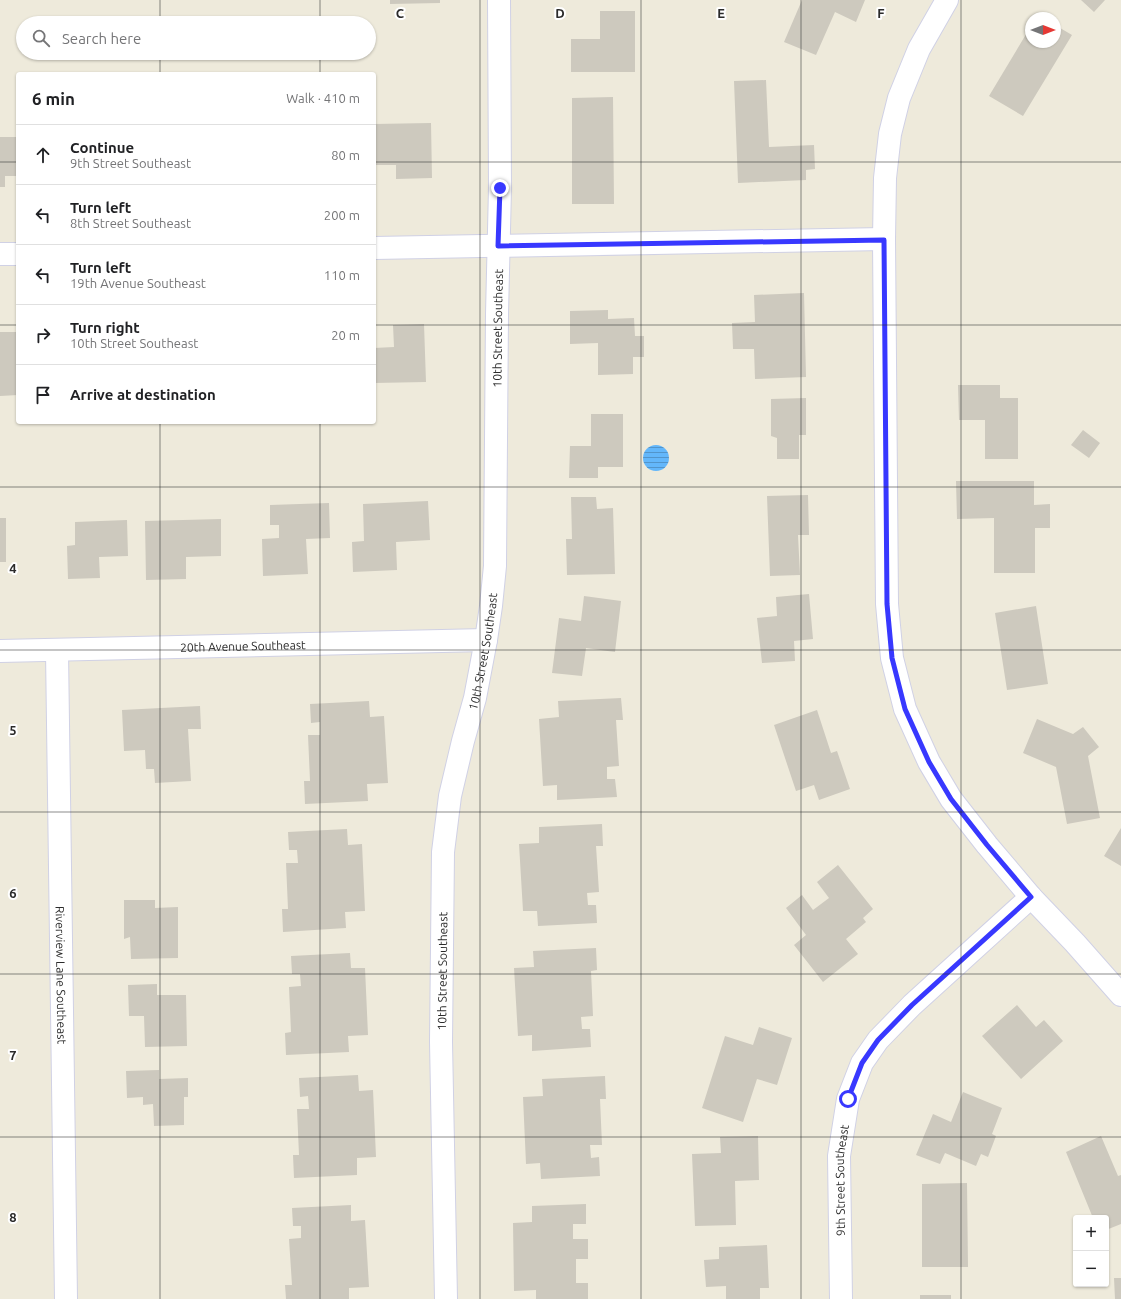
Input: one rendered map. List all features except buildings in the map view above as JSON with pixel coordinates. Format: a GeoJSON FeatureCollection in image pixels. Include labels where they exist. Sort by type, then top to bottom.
{"type":"FeatureCollection","features":[{"type":"Feature","properties":{"kind":"street","name":"10th Street Southeast"},"geometry":{"type":"LineString","coordinates":[[446,1299],[441,1042],[443,852],[450,796],[463,741],[476,698],[491,606],[495,566],[496,314],[500,188],[499,0]]}},
{"type":"Feature","properties":{"kind":"street"},"geometry":{"type":"LineString","coordinates":[[947,0],[919,49],[899,98],[890,134],[885,178],[884,240],[887,604],[892,658],[905,709],[929,762],[951,799],[987,845],[1031,897],[1121,994]]}},
{"type":"Feature","properties":{"kind":"street"},"geometry":{"type":"LineString","coordinates":[[376,248],[884,240]]}},
{"type":"Feature","properties":{"kind":"street"},"geometry":{"type":"LineString","coordinates":[[0,254],[16,254]]}},
{"type":"Feature","properties":{"kind":"street","name":"20th Avenue Southeast"},"geometry":{"type":"LineString","coordinates":[[0,652],[486,640]]}},
{"type":"Feature","properties":{"kind":"street","name":"Riverview Lane Southeast"},"geometry":{"type":"LineString","coordinates":[[57,651],[66,1299]]}},
{"type":"Feature","properties":{"kind":"street","name":"9th Street Southeast"},"geometry":{"type":"LineString","coordinates":[[841,1299],[839,1156],[848,1099],[862,1063],[878,1040],[912,1005],[1031,897]]}},
{"type":"Feature","properties":{"kind":"water"},"geometry":{"type":"Polygon","coordinates":[[[656,445],[665,449],[669,458],[665,467],[656,471],[647,467],[643,458],[647,449],[656,445]]]}},
{"type":"Feature","properties":{"kind":"route"},"geometry":{"type":"LineString","coordinates":[[500,188],[498,246],[884,240],[887,604],[892,658],[905,709],[929,762],[951,799],[987,845],[1031,897],[912,1005],[878,1040],[862,1063],[848,1099]]}}]}
